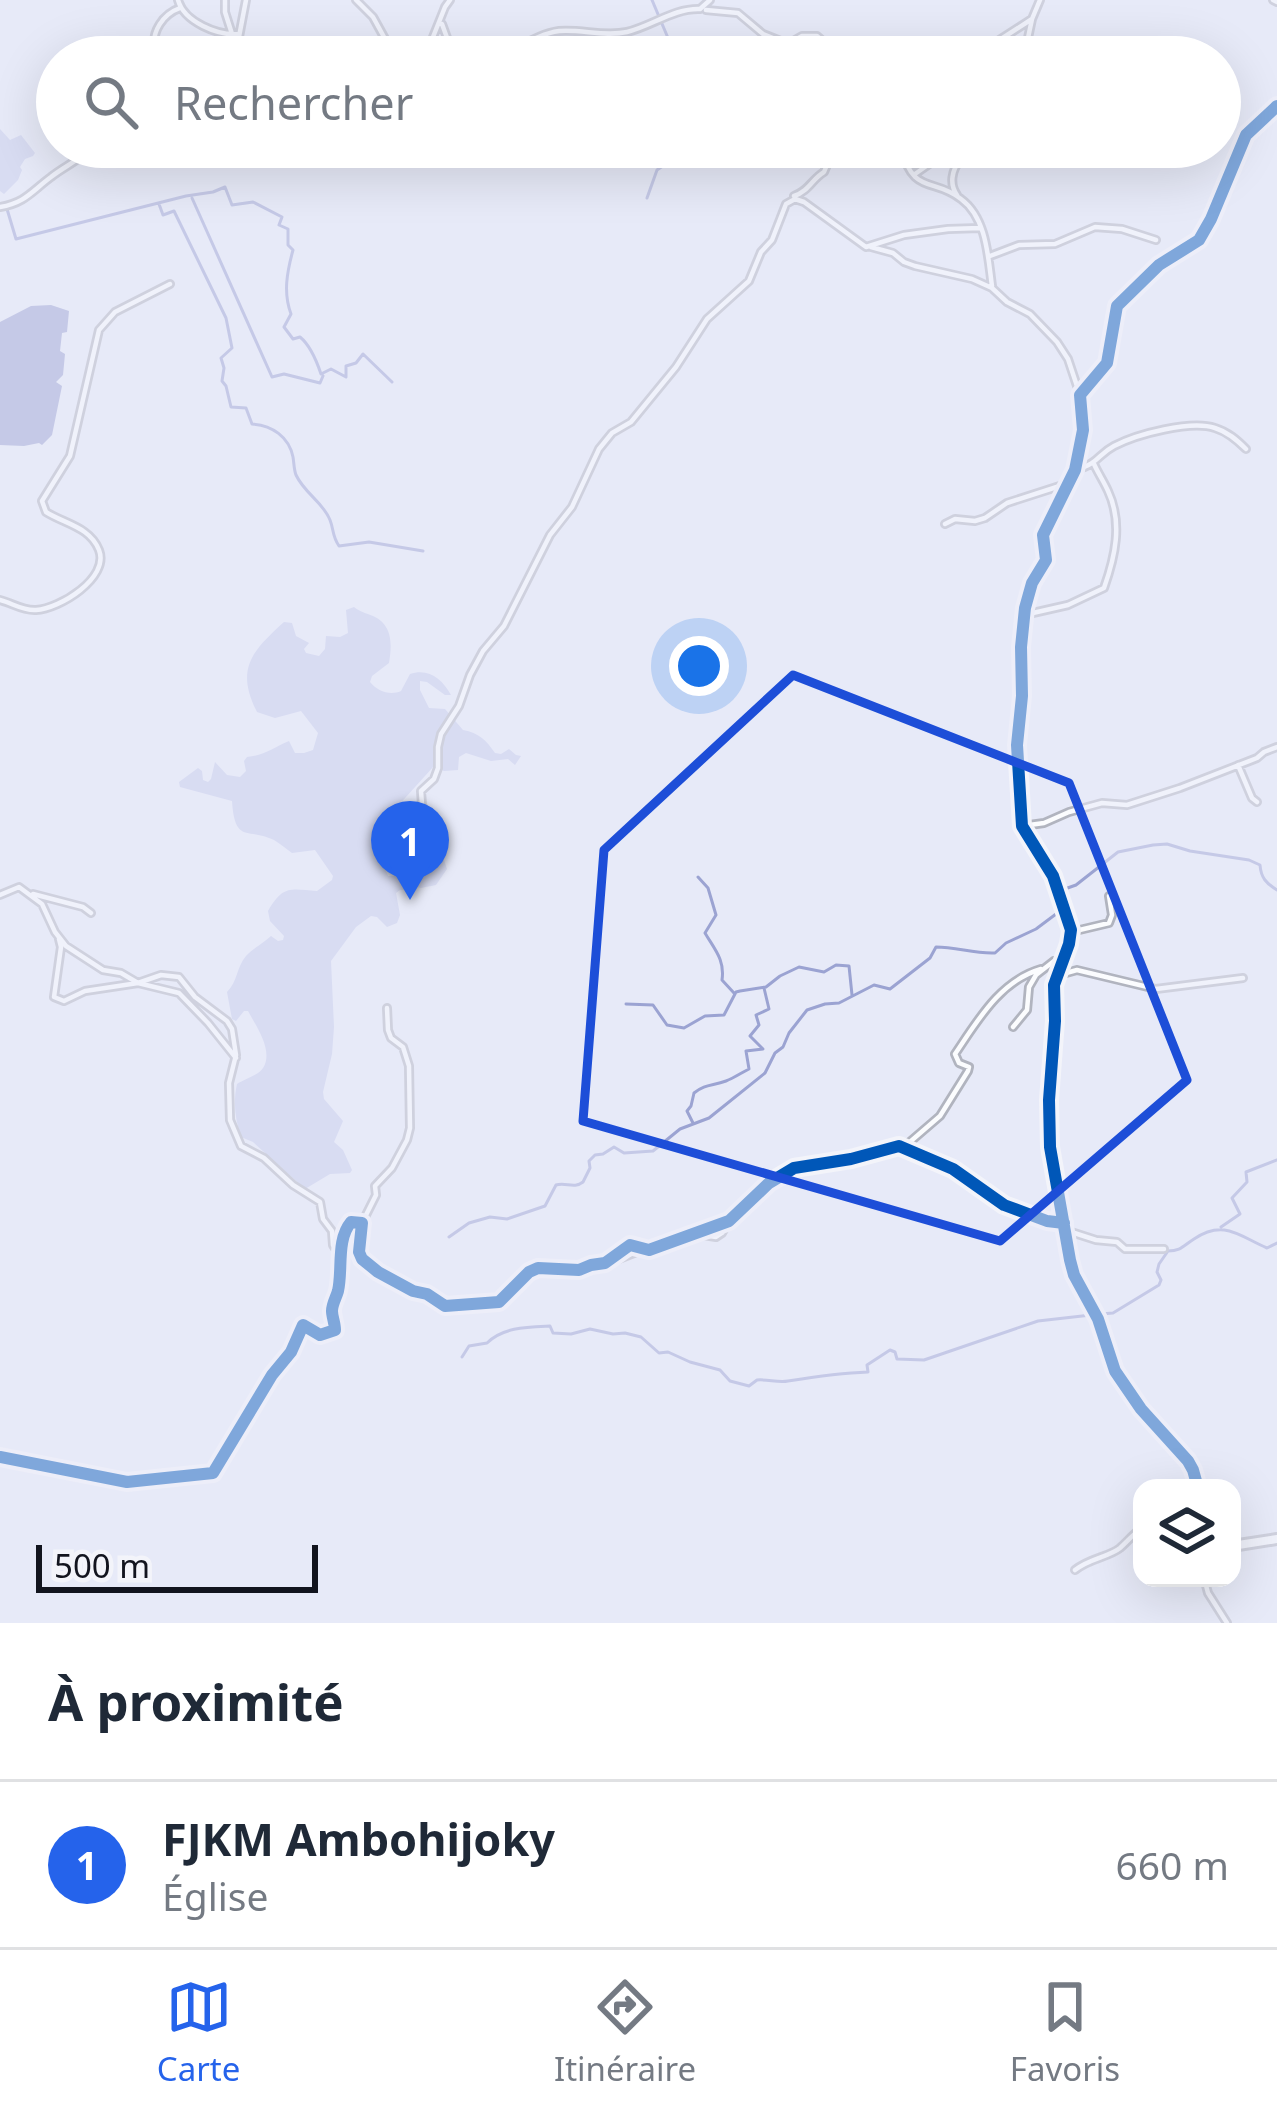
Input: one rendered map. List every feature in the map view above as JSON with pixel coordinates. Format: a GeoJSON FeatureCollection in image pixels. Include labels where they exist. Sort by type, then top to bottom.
{"type":"FeatureCollection","features":[{"type":"Feature","properties":{"kind":"street"},"geometry":{"type":"LineString","coordinates":[[225,0],[225,12],[236,34]]}},
{"type":"Feature","properties":{"kind":"street"},"geometry":{"type":"LineString","coordinates":[[236,34],[246,0]]}},
{"type":"Feature","properties":{"kind":"street"},"geometry":{"type":"LineString","coordinates":[[356,0],[383,36]]}},
{"type":"Feature","properties":{"kind":"street"},"geometry":{"type":"LineString","coordinates":[[434,36],[450,0]]}},
{"type":"Feature","properties":{"kind":"street"},"geometry":{"type":"LineString","coordinates":[[700,9],[710,0]]}},
{"type":"Feature","properties":{"kind":"street"},"geometry":{"type":"LineString","coordinates":[[1028,36],[1040,0]]}},
{"type":"Feature","properties":{"kind":"street"},"geometry":{"type":"LineString","coordinates":[[154,36],[179,4],[187,18],[224,36],[236,34]]}},
{"type":"Feature","properties":{"kind":"street"},"geometry":{"type":"LineString","coordinates":[[543,36],[564,31],[615,34],[686,10],[738,9],[768,36]]}},
{"type":"Feature","properties":{"kind":"street"},"geometry":{"type":"LineString","coordinates":[[441,19],[447,36]]}},
{"type":"Feature","properties":{"kind":"street"},"geometry":{"type":"LineString","coordinates":[[1006,36],[1032,19]]}},
{"type":"Feature","properties":{"kind":"street"},"geometry":{"type":"LineString","coordinates":[[1241,147],[1246,135],[1277,106]]}},
{"type":"Feature","properties":{"kind":"street"},"geometry":{"type":"LineString","coordinates":[[4,207],[31,196],[63,168]]}},
{"type":"Feature","properties":{"kind":"street"},"geometry":{"type":"LineString","coordinates":[[430,822],[421,791],[438,767],[441,734],[483,651],[508,620],[550,535],[572,507],[599,449],[612,433],[631,422],[707,319],[749,280],[786,204],[805,192],[826,168]]}},
{"type":"Feature","properties":{"kind":"street"},"geometry":{"type":"LineString","coordinates":[[910,168],[928,186],[959,196]]}},
{"type":"Feature","properties":{"kind":"street"},"geometry":{"type":"LineString","coordinates":[[913,175],[923,168]]}},
{"type":"Feature","properties":{"kind":"street"},"geometry":{"type":"LineString","coordinates":[[954,168],[953,188],[980,228],[990,256],[992,288]]}},
{"type":"Feature","properties":{"kind":"street"},"geometry":{"type":"LineString","coordinates":[[1080,395],[1107,363],[1117,306],[1159,265],[1199,240],[1232,168]]}},
{"type":"Feature","properties":{"kind":"street"},"geometry":{"type":"LineString","coordinates":[[790,200],[804,202],[853,240],[915,266],[992,288],[1030,314],[1057,342],[1074,371],[1083,430],[1075,470],[1043,535],[1046,560],[1032,583],[1024,615],[1017,745],[1022,826],[1048,866],[1071,932],[1054,985],[1049,1138],[1074,1275],[1096,1315],[1115,1371],[1141,1409],[1188,1461],[1196,1479]]}},
{"type":"Feature","properties":{"kind":"street"},"geometry":{"type":"LineString","coordinates":[[990,256],[1019,245],[1055,244],[1095,227],[1122,229],[1156,240]]}},
{"type":"Feature","properties":{"kind":"street"},"geometry":{"type":"LineString","coordinates":[[872,247],[904,236],[980,228]]}},
{"type":"Feature","properties":{"kind":"street"},"geometry":{"type":"LineString","coordinates":[[0,600],[27,610],[56,606],[76,594],[95,571],[98,549],[83,531],[46,512],[42,502],[70,456],[99,330],[112,314],[170,284]]}},
{"type":"Feature","properties":{"kind":"street"},"geometry":{"type":"LineString","coordinates":[[1075,470],[1094,464],[1116,445],[1187,427],[1213,427],[1233,436],[1246,449]]}},
{"type":"Feature","properties":{"kind":"street"},"geometry":{"type":"LineString","coordinates":[[1024,615],[1068,605],[1104,588],[1118,542],[1109,492],[1094,464]]}},
{"type":"Feature","properties":{"kind":"street"},"geometry":{"type":"LineString","coordinates":[[945,524],[975,521],[1006,503],[1069,484]]}},
{"type":"Feature","properties":{"kind":"street"},"geometry":{"type":"LineString","coordinates":[[1022,826],[1102,803],[1127,805],[1167,793],[1277,748]]}},
{"type":"Feature","properties":{"kind":"street"},"geometry":{"type":"LineString","coordinates":[[1238,765],[1257,802]]}},
{"type":"Feature","properties":{"kind":"street"},"geometry":{"type":"LineString","coordinates":[[0,895],[19,887],[42,904],[61,947],[54,998],[64,1000],[161,975],[179,976],[196,998],[227,1021],[235,1038],[236,1058],[230,1120],[241,1146],[317,1200],[340,1256]]}},
{"type":"Feature","properties":{"kind":"street"},"geometry":{"type":"LineString","coordinates":[[28,893],[64,901],[91,914]]}},
{"type":"Feature","properties":{"kind":"street"},"geometry":{"type":"LineString","coordinates":[[1071,932],[1109,923],[1109,896]]}},
{"type":"Feature","properties":{"kind":"street"},"geometry":{"type":"LineString","coordinates":[[59,939],[103,970],[179,993],[236,1058]]}},
{"type":"Feature","properties":{"kind":"street"},"geometry":{"type":"LineString","coordinates":[[692,1233],[716,1237],[770,1183],[794,1168],[904,1147],[940,1115],[968,1070],[955,1054],[1000,992],[1033,971],[1063,960]]}},
{"type":"Feature","properties":{"kind":"street"},"geometry":{"type":"LineString","coordinates":[[1012,1027],[1027,1010],[1029,987],[1041,969]]}},
{"type":"Feature","properties":{"kind":"street"},"geometry":{"type":"LineString","coordinates":[[1059,974],[1077,970],[1156,989],[1243,978]]}},
{"type":"Feature","properties":{"kind":"street"},"geometry":{"type":"LineString","coordinates":[[387,1008],[391,1038],[403,1047],[409,1066],[410,1128],[392,1168],[375,1186],[376,1195],[362,1223],[359,1252],[378,1272],[450,1307],[499,1302],[521,1277],[538,1268],[572,1271],[605,1263],[630,1246],[641,1250],[663,1246],[729,1220]]}},
{"type":"Feature","properties":{"kind":"street"},"geometry":{"type":"LineString","coordinates":[[904,1147],[953,1169],[1004,1205],[1096,1240],[1117,1242],[1125,1249],[1164,1249]]}},
{"type":"Feature","properties":{"kind":"street"},"geometry":{"type":"LineString","coordinates":[[0,1457],[127,1482],[213,1474],[272,1375],[291,1352],[302,1325],[320,1335],[335,1330],[332,1310],[347,1225],[362,1223]]}},
{"type":"Feature","properties":{"kind":"street"},"geometry":{"type":"LineString","coordinates":[[1075,1570],[1119,1548],[1133,1534]]}},
{"type":"Feature","properties":{"kind":"street"},"geometry":{"type":"LineString","coordinates":[[1241,1545],[1277,1539]]}},
{"type":"Feature","properties":{"kind":"street"},"geometry":{"type":"LineString","coordinates":[[1206,1587],[1228,1623]]}},
{"type":"Feature","properties":{"kind":"highlighted area"},"geometry":{"type":"Polygon","coordinates":[[[793,675],[1069,783],[1187,1080],[1000,1241],[583,1121],[604,850],[793,675]]]}},
{"type":"Feature","properties":{"kind":"shaded area"},"geometry":{"type":"Polygon","coordinates":[[[0,129],[10,140],[21,135],[35,153],[25,159],[18,180],[4,194],[0,191],[0,129]]]}},
{"type":"Feature","properties":{"kind":"shaded area"},"geometry":{"type":"Polygon","coordinates":[[[51,305],[69,311],[67,332],[62,333],[63,375],[56,382],[62,386],[52,435],[42,445],[0,445],[0,322],[31,306],[51,305]]]}},
{"type":"Feature","properties":{"kind":"shaded area"},"geometry":{"type":"Polygon","coordinates":[[[354,607],[380,620],[390,636],[389,663],[372,676],[373,685],[384,692],[397,692],[410,674],[434,676],[451,695],[420,681],[429,708],[445,709],[463,730],[482,738],[495,753],[509,749],[521,756],[515,765],[508,759],[491,761],[466,753],[459,757],[458,770],[434,766],[387,818],[379,852],[388,876],[397,876],[399,865],[434,859],[444,860],[447,869],[436,885],[421,888],[413,886],[413,878],[407,880],[407,890],[396,893],[397,923],[387,927],[371,916],[356,927],[331,961],[334,1027],[323,1092],[343,1121],[334,1142],[352,1170],[330,1174],[305,1189],[253,1142],[241,1137],[235,1110],[237,1084],[261,1070],[266,1054],[248,1011],[232,1019],[227,992],[249,953],[271,936],[283,940],[268,911],[278,897],[294,890],[317,891],[333,876],[315,850],[292,853],[265,836],[244,832],[236,824],[232,801],[180,787],[179,782],[198,768],[208,782],[215,762],[227,775],[240,777],[246,771],[247,757],[289,741],[295,753],[313,750],[318,733],[301,711],[275,718],[257,712],[247,672],[263,642],[284,622],[292,623],[296,636],[309,643],[306,653],[319,656],[326,636],[348,633],[346,610],[354,607]]]}},
{"type":"Feature","properties":{"kind":"waterway"},"geometry":{"type":"LineString","coordinates":[[652,0],[667,36]]}},
{"type":"Feature","properties":{"kind":"waterway"},"geometry":{"type":"LineString","coordinates":[[647,198],[660,168]]}},
{"type":"Feature","properties":{"kind":"waterway"},"geometry":{"type":"LineString","coordinates":[[7,209],[16,239],[225,187],[232,205],[253,202],[282,217],[279,225],[288,229],[288,245],[293,250],[287,282],[291,314],[284,327],[293,339],[300,337],[307,345],[321,374],[331,369],[346,377],[346,366],[363,354],[392,382]]}},
{"type":"Feature","properties":{"kind":"waterway"},"geometry":{"type":"LineString","coordinates":[[192,198],[272,377],[284,374],[320,383],[323,376]]}},
{"type":"Feature","properties":{"kind":"waterway"},"geometry":{"type":"LineString","coordinates":[[159,204],[163,215],[174,211],[226,318],[232,348],[221,358],[222,381],[231,407],[246,408],[252,424],[284,438],[296,475],[327,514],[339,546],[369,542],[423,551]]}},
{"type":"Feature","properties":{"kind":"waterway"},"geometry":{"type":"LineString","coordinates":[[1062,890],[1076,885],[1118,852],[1167,844],[1249,860],[1260,865],[1265,880],[1277,890]]}},
{"type":"Feature","properties":{"kind":"waterway"},"geometry":{"type":"LineString","coordinates":[[698,877],[708,888],[716,915],[705,933],[721,961],[722,980],[734,993]]}},
{"type":"Feature","properties":{"kind":"waterway"},"geometry":{"type":"LineString","coordinates":[[449,1237],[469,1223],[490,1217],[507,1219],[545,1206],[556,1185],[583,1182],[595,1155],[614,1147],[624,1153],[653,1151],[680,1129],[709,1118],[765,1073],[807,1010],[839,1003],[874,985],[890,989],[930,958],[936,947],[995,953],[1060,911]]}},
{"type":"Feature","properties":{"kind":"waterway"},"geometry":{"type":"LineString","coordinates":[[626,1004],[653,1005],[667,1025],[684,1028],[705,1016],[724,1015],[736,992],[766,987],[799,967],[824,972],[836,965],[849,966],[852,995]]}},
{"type":"Feature","properties":{"kind":"waterway"},"geometry":{"type":"LineString","coordinates":[[693,1123],[687,1111],[694,1093],[749,1069],[746,1051],[763,1049],[750,1036],[759,1025],[756,1015],[769,1009],[764,988]]}},
{"type":"Feature","properties":{"kind":"waterway"},"geometry":{"type":"LineString","coordinates":[[1221,1227],[1240,1214],[1232,1198],[1247,1182],[1246,1172],[1277,1160]]}},
{"type":"Feature","properties":{"kind":"waterway"},"geometry":{"type":"LineString","coordinates":[[1101,1314],[1113,1313],[1159,1285],[1159,1264],[1168,1251],[1205,1233],[1223,1230],[1267,1248],[1277,1243]]}},
{"type":"Feature","properties":{"kind":"waterway"},"geometry":{"type":"LineString","coordinates":[[462,1357],[469,1346],[516,1329],[550,1326],[553,1333],[571,1334],[590,1329],[641,1337],[659,1353],[720,1370],[730,1381],[749,1386],[757,1380],[868,1372],[867,1365],[890,1350],[897,1359],[924,1360],[1038,1321],[1091,1315]]}},
{"type":"Feature","properties":{"kind":"cycle path"},"geometry":{"type":"LineString","coordinates":[[1241,147],[1246,135],[1277,106]]}},
{"type":"Feature","properties":{"kind":"cycle path"},"geometry":{"type":"LineString","coordinates":[[1196,1479],[1188,1461],[1141,1409],[1115,1371],[1098,1319],[1070,1260],[1050,1147],[1049,1100],[1054,985],[1071,930],[1053,876],[1022,826],[1017,745],[1025,608],[1032,583],[1046,560],[1043,535],[1075,470],[1083,430],[1080,395],[1107,363],[1117,306],[1159,265],[1199,240],[1232,168]]}},
{"type":"Feature","properties":{"kind":"cycle path"},"geometry":{"type":"LineString","coordinates":[[0,1457],[127,1482],[213,1473],[291,1352],[303,1325],[320,1335],[335,1330],[332,1308],[343,1237],[351,1222],[362,1223],[362,1259],[445,1306],[499,1302],[538,1268],[579,1270],[605,1263],[630,1245],[649,1250],[729,1221],[769,1183],[794,1168],[899,1146],[953,1169],[1004,1205],[1064,1223]]}},
{"type":"Feature","properties":{"kind":"place","name":"FJKM Ambohijoky"},"geometry":{"type":"Point","coordinates":[410,900]}}]}
